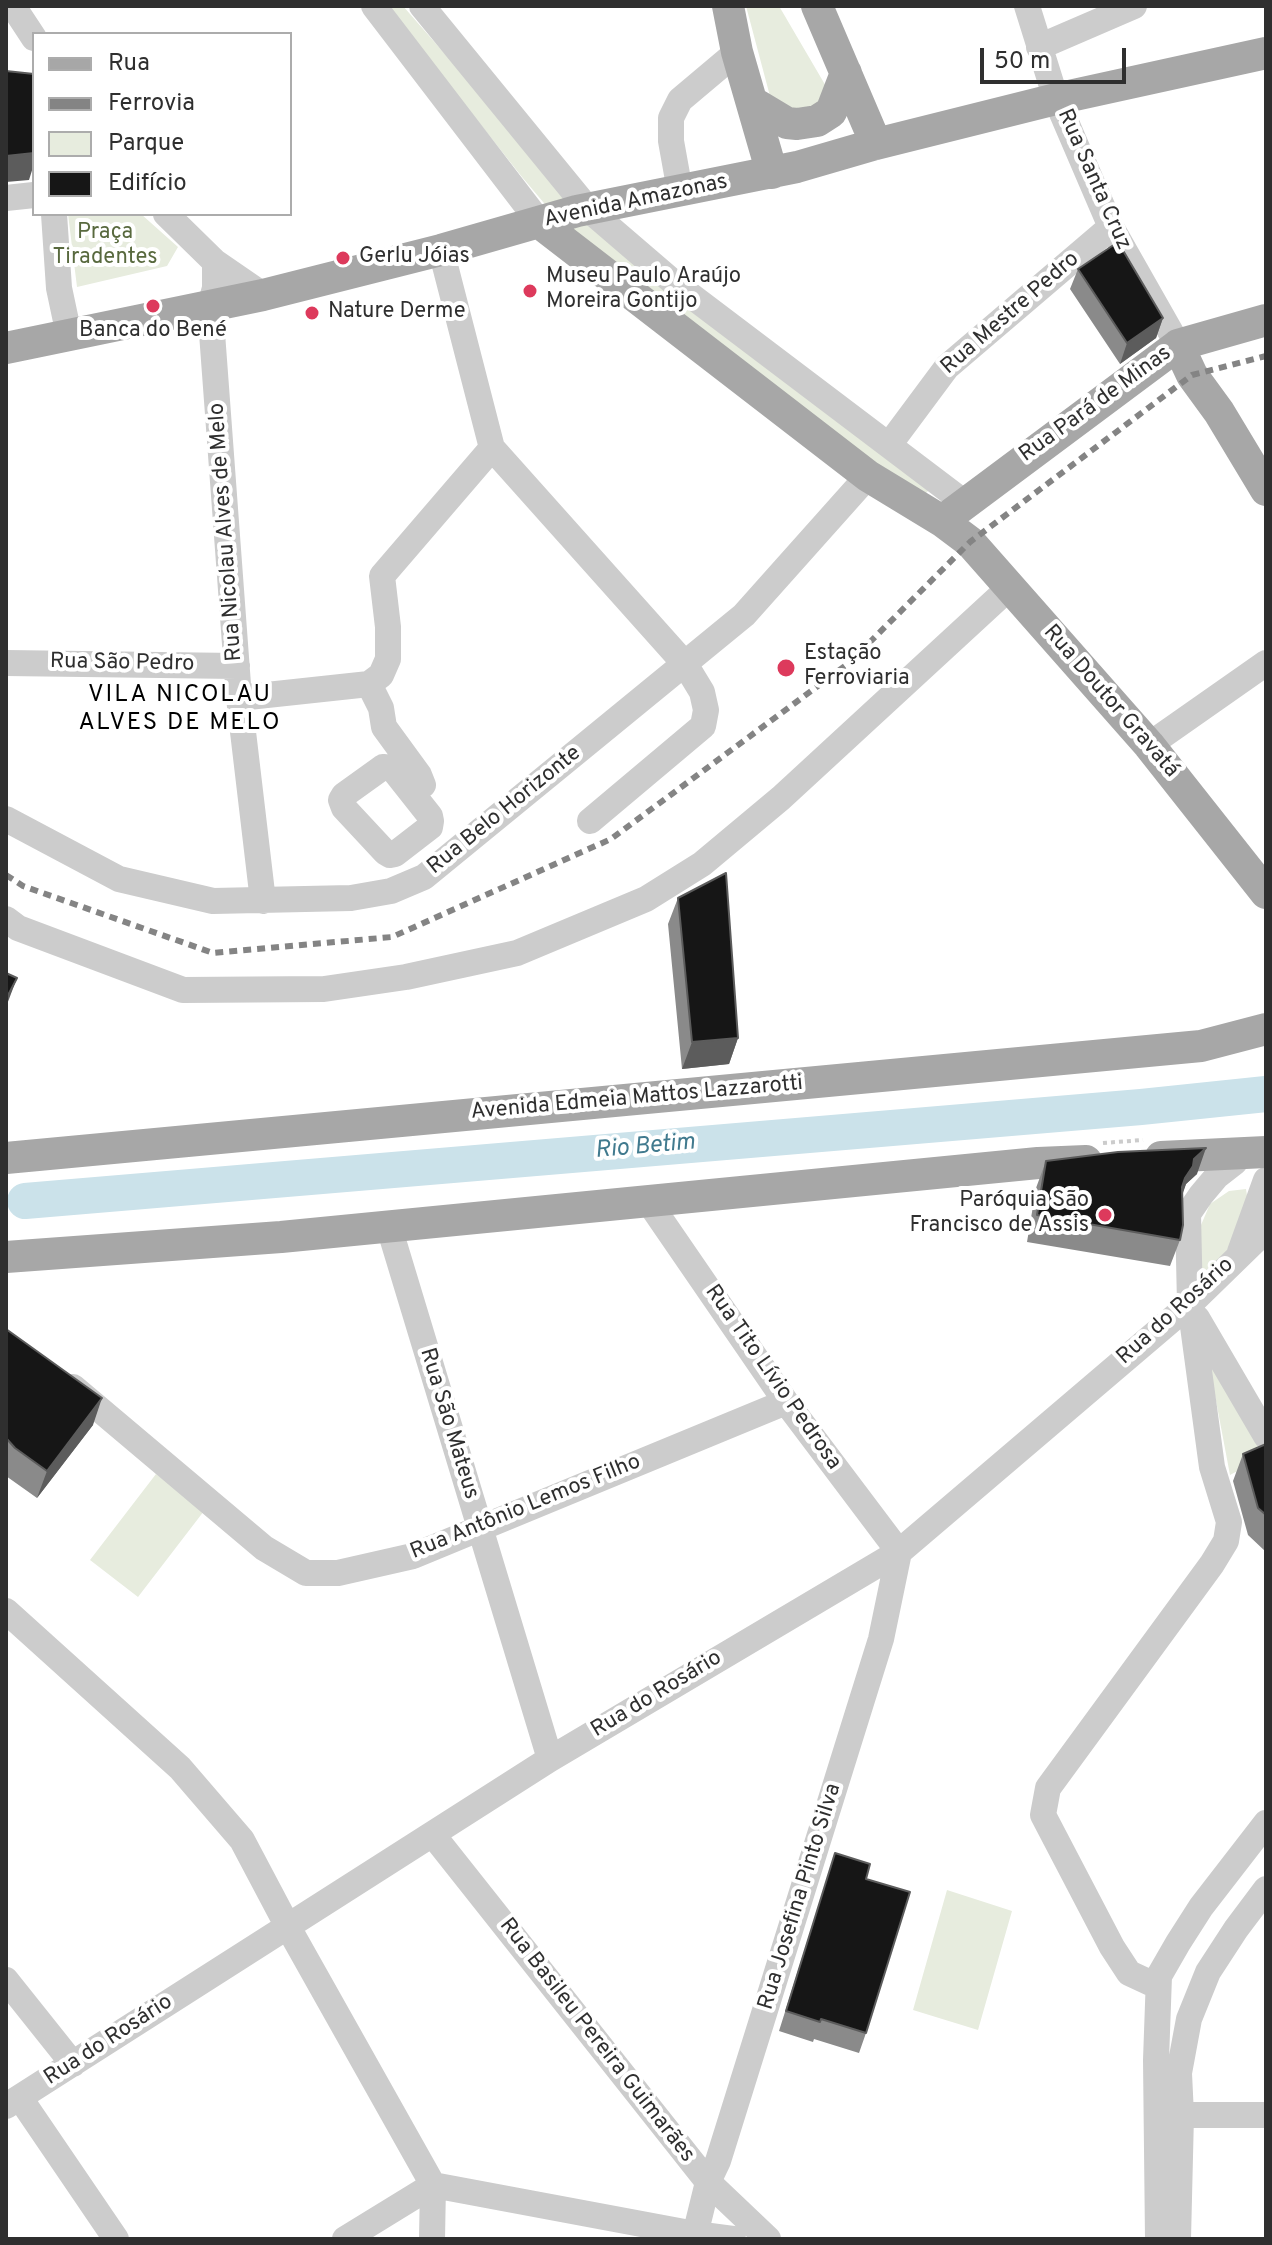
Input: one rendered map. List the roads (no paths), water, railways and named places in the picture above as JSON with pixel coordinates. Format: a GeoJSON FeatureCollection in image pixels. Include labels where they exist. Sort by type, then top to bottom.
{"type":"FeatureCollection","features":[{"type":"Feature","properties":{"kind":"main road"},"geometry":{"type":"LineString","coordinates":[[728,6],[737,52],[772,173]]}},
{"type":"Feature","properties":{"kind":"main road"},"geometry":{"type":"LineString","coordinates":[[817,6],[876,144]]}},
{"type":"Feature","properties":{"kind":"main road","name":"Avenida Amazonas"},"geometry":{"type":"LineString","coordinates":[[6,348],[263,295],[588,209],[772,173],[1056,99],[1266,53]]}},
{"type":"Feature","properties":{"kind":"main road"},"geometry":{"type":"LineString","coordinates":[[752,102],[787,123],[817,121],[831,112],[846,73]]}},
{"type":"Feature","properties":{"kind":"main road","name":"Rua Doutor Gravatá"},"geometry":{"type":"LineString","coordinates":[[540,223],[868,476],[954,512],[970,542],[1149,745],[1266,893]]}},
{"type":"Feature","properties":{"kind":"main road","name":"Rua Pará de Minas"},"geometry":{"type":"LineString","coordinates":[[954,512],[1178,345],[1266,320]]}},
{"type":"Feature","properties":{"kind":"main road"},"geometry":{"type":"LineString","coordinates":[[1178,345],[1192,375],[1219,412],[1266,490]]}},
{"type":"Feature","properties":{"kind":"main road","name":"Avenida Edmeia Mattos Lazzarotti"},"geometry":{"type":"LineString","coordinates":[[6,1158],[1201,1046],[1266,1029]]}},
{"type":"Feature","properties":{"kind":"main road"},"geometry":{"type":"LineString","coordinates":[[6,1257],[141,1249],[389,1227],[1038,1163],[1228,1158],[1266,1152]]}},
{"type":"Feature","properties":{"kind":"street"},"geometry":{"type":"LineString","coordinates":[[13,6],[32,35]]}},
{"type":"Feature","properties":{"kind":"street"},"geometry":{"type":"LineString","coordinates":[[374,6],[540,223]]}},
{"type":"Feature","properties":{"kind":"street"},"geometry":{"type":"LineString","coordinates":[[422,6],[588,209],[673,282],[889,445],[954,512]]}},
{"type":"Feature","properties":{"kind":"street","name":"Rua Santa Cruz"},"geometry":{"type":"LineString","coordinates":[[1027,6],[1056,99],[1111,227],[1178,345]]}},
{"type":"Feature","properties":{"kind":"street"},"geometry":{"type":"LineString","coordinates":[[1039,47],[1134,6]]}},
{"type":"Feature","properties":{"kind":"street"},"geometry":{"type":"LineString","coordinates":[[680,191],[671,141],[671,118],[680,100],[737,52]]}},
{"type":"Feature","properties":{"kind":"street"},"geometry":{"type":"LineString","coordinates":[[6,198],[32,195]]}},
{"type":"Feature","properties":{"kind":"street"},"geometry":{"type":"LineString","coordinates":[[54,216],[59,288],[63,312],[72,334]]}},
{"type":"Feature","properties":{"kind":"street"},"geometry":{"type":"LineString","coordinates":[[168,216],[215,262],[263,295]]}},
{"type":"Feature","properties":{"kind":"street","name":"Rua Mestre Pedro"},"geometry":{"type":"LineString","coordinates":[[889,445],[947,367],[1111,227]]}},
{"type":"Feature","properties":{"kind":"street"},"geometry":{"type":"LineString","coordinates":[[441,250],[492,448],[685,664],[702,692],[706,710],[703,726],[590,821]]}},
{"type":"Feature","properties":{"kind":"street","name":"Rua Nicolau Alves de Melo"},"geometry":{"type":"LineString","coordinates":[[215,262],[215,288],[210,306],[239,698],[263,901]]}},
{"type":"Feature","properties":{"kind":"street"},"geometry":{"type":"LineString","coordinates":[[239,698],[369,684],[381,675],[388,659],[382,576],[492,448]]}},
{"type":"Feature","properties":{"kind":"street","name":"Rua Belo Horizonte"},"geometry":{"type":"LineString","coordinates":[[6,819],[119,879],[213,901],[351,898],[391,891],[424,877],[744,615],[868,476]]}},
{"type":"Feature","properties":{"kind":"street"},"geometry":{"type":"LineString","coordinates":[[6,919],[18,928],[183,990],[324,989],[406,977],[517,953],[646,899],[702,864],[781,798],[1010,587]]}},
{"type":"Feature","properties":{"kind":"street","name":"Rua São Pedro"},"geometry":{"type":"LineString","coordinates":[[6,663],[237,666]]}},
{"type":"Feature","properties":{"kind":"street"},"geometry":{"type":"LineString","coordinates":[[1149,745],[1266,663]]}},
{"type":"Feature","properties":{"kind":"street"},"geometry":{"type":"LineString","coordinates":[[369,684],[381,708],[384,727],[423,781],[423,786],[414,795]]}},
{"type":"Feature","properties":{"kind":"street"},"geometry":{"type":"LineString","coordinates":[[1157,1986],[1129,1973],[1112,1947],[1043,1815],[1048,1788],[1226,1541],[1229,1522],[1212,1467],[1190,1304],[1188,1214],[1228,1158],[1266,1180],[1238,1256]]}},
{"type":"Feature","properties":{"kind":"street","name":"Rua Tito Lívio Pedrosa"},"geometry":{"type":"LineString","coordinates":[[648,1201],[786,1402],[899,1552]]}},
{"type":"Feature","properties":{"kind":"street","name":"Rua São Mateus"},"geometry":{"type":"LineString","coordinates":[[389,1227],[550,1759]]}},
{"type":"Feature","properties":{"kind":"street","name":"Rua do Rosário"},"geometry":{"type":"LineString","coordinates":[[13,2102],[550,1759],[899,1552],[1190,1304],[1266,1230]]}},
{"type":"Feature","properties":{"kind":"street"},"geometry":{"type":"LineString","coordinates":[[1190,1304],[1266,1436]]}},
{"type":"Feature","properties":{"kind":"street","name":"Rua Antônio Lemos Filho"},"geometry":{"type":"LineString","coordinates":[[53,1370],[264,1548],[306,1573],[338,1573],[413,1556],[786,1402]]}},
{"type":"Feature","properties":{"kind":"street","name":"Rua Josefina Pinto Silva"},"geometry":{"type":"LineString","coordinates":[[694,2237],[708,2182],[718,2161],[881,1639],[899,1552]]}},
{"type":"Feature","properties":{"kind":"street"},"geometry":{"type":"LineString","coordinates":[[6,1611],[180,1768],[242,1840],[433,2185],[432,2239]]}},
{"type":"Feature","properties":{"kind":"street"},"geometry":{"type":"LineString","coordinates":[[1158,2239],[1156,2060],[1159,1976],[1201,1907],[1266,1823]]}},
{"type":"Feature","properties":{"kind":"street","name":"Rua Basileu Pereira Guimarães"},"geometry":{"type":"LineString","coordinates":[[433,1835],[708,2182],[768,2239]]}},
{"type":"Feature","properties":{"kind":"street"},"geometry":{"type":"LineString","coordinates":[[1178,2239],[1179,2073],[1189,2019],[1208,1972],[1266,1889]]}},
{"type":"Feature","properties":{"kind":"street"},"geometry":{"type":"LineString","coordinates":[[6,1980],[73,2064]]}},
{"type":"Feature","properties":{"kind":"street"},"geometry":{"type":"LineString","coordinates":[[13,2102],[116,2239]]}},
{"type":"Feature","properties":{"kind":"street"},"geometry":{"type":"LineString","coordinates":[[1181,2115],[1266,2115]]}},
{"type":"Feature","properties":{"kind":"street"},"geometry":{"type":"LineString","coordinates":[[345,2239],[433,2185],[694,2237],[733,2239]]}},
{"type":"Feature","properties":{"kind":"waterway","name":"Rio Betim"},"geometry":{"type":"LineString","coordinates":[[25,1201],[1266,1094]]}},
{"type":"Feature","properties":{"kind":"railway"},"geometry":{"type":"LineString","coordinates":[[6,875],[23,886],[213,953],[392,937],[611,839],[849,663],[970,542],[1192,375],[1266,356]]}},
{"type":"Feature","properties":{"kind":"place","name":"Gerlu Jóias"},"geometry":{"type":"Point","coordinates":[343,258]}},
{"type":"Feature","properties":{"kind":"place","name":"Museu Paulo Araújo Moreira Gontijo"},"geometry":{"type":"Point","coordinates":[530,291]}},
{"type":"Feature","properties":{"kind":"place","name":"Banca do Bené"},"geometry":{"type":"Point","coordinates":[153,306]}},
{"type":"Feature","properties":{"kind":"place","name":"Nature Derme"},"geometry":{"type":"Point","coordinates":[312,313]}},
{"type":"Feature","properties":{"kind":"place","name":"Estação Ferroviaria"},"geometry":{"type":"Point","coordinates":[786,668]}},
{"type":"Feature","properties":{"kind":"place","name":"Paróquia São Francisco de Assis"},"geometry":{"type":"Point","coordinates":[1105,1215]}},
{"type":"Feature","properties":{"kind":"district","name":"VILA NICOLAU ALVES DE MELO"},"geometry":{"type":"Point","coordinates":[180,710]}},
{"type":"Feature","properties":{"kind":"park label","name":"Praça Tiradentes"},"geometry":{"type":"Point","coordinates":[105,246]}}]}
